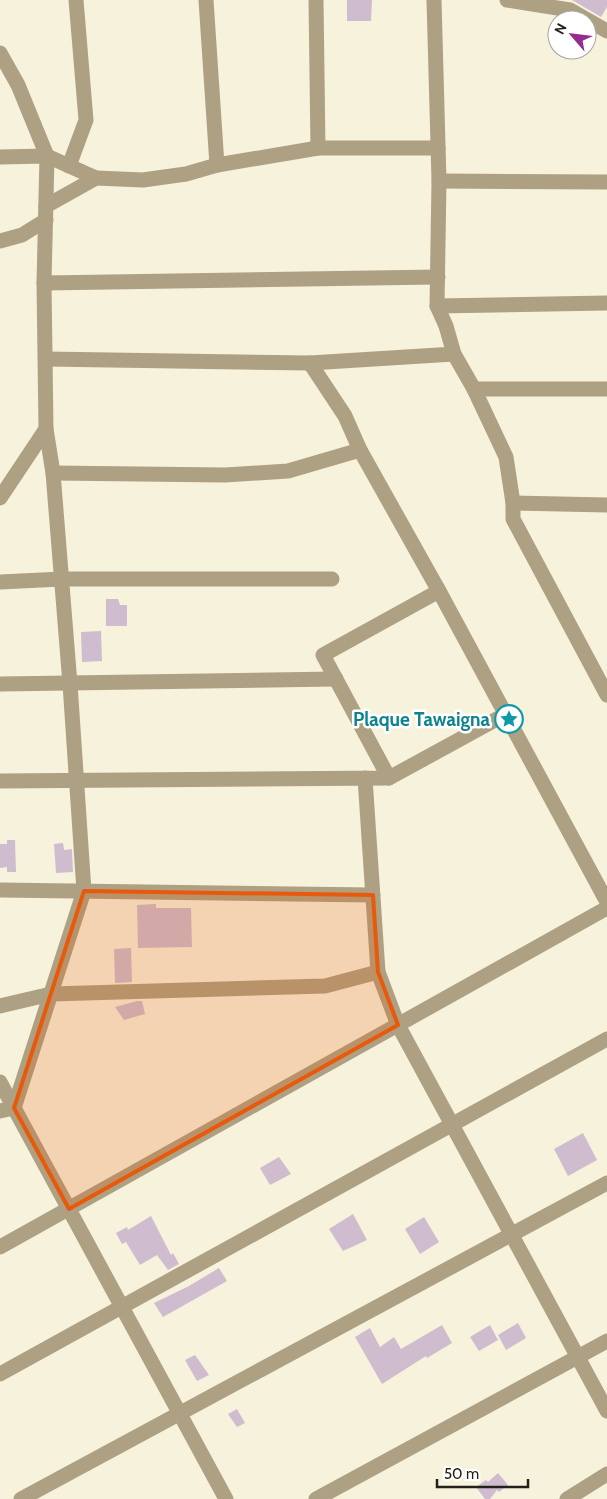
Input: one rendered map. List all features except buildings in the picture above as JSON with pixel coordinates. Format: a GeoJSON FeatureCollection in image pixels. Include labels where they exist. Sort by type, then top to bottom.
{"type":"FeatureCollection","features":[{"type":"Feature","properties":{"kind":"street"},"geometry":{"type":"LineString","coordinates":[[69,166],[86,120],[76,0]]}},
{"type":"Feature","properties":{"kind":"street"},"geometry":{"type":"LineString","coordinates":[[206,0],[217,165]]}},
{"type":"Feature","properties":{"kind":"street"},"geometry":{"type":"LineString","coordinates":[[316,0],[318,148]]}},
{"type":"Feature","properties":{"kind":"street"},"geometry":{"type":"LineString","coordinates":[[434,0],[439,181],[438,306],[454,354],[474,388],[506,458],[513,503],[513,519],[607,695]]}},
{"type":"Feature","properties":{"kind":"street"},"geometry":{"type":"LineString","coordinates":[[507,0],[570,10],[607,31]]}},
{"type":"Feature","properties":{"kind":"street"},"geometry":{"type":"LineString","coordinates":[[0,53],[18,85],[47,156],[44,283],[46,429],[53,473],[62,579],[84,890],[51,994],[7,1110]]}},
{"type":"Feature","properties":{"kind":"street"},"geometry":{"type":"LineString","coordinates":[[0,157],[47,156],[96,178],[143,180],[186,174],[217,165],[318,148],[438,148]]}},
{"type":"Feature","properties":{"kind":"street"},"geometry":{"type":"LineString","coordinates":[[0,241],[22,235],[46,213],[96,178]]}},
{"type":"Feature","properties":{"kind":"street"},"geometry":{"type":"LineString","coordinates":[[439,181],[607,182]]}},
{"type":"Feature","properties":{"kind":"street"},"geometry":{"type":"LineString","coordinates":[[44,283],[438,276]]}},
{"type":"Feature","properties":{"kind":"street"},"geometry":{"type":"LineString","coordinates":[[438,306],[607,303]]}},
{"type":"Feature","properties":{"kind":"street"},"geometry":{"type":"LineString","coordinates":[[46,359],[310,363],[454,354]]}},
{"type":"Feature","properties":{"kind":"street"},"geometry":{"type":"LineString","coordinates":[[310,363],[345,416],[360,450],[439,591],[607,902]]}},
{"type":"Feature","properties":{"kind":"street"},"geometry":{"type":"LineString","coordinates":[[474,388],[607,389]]}},
{"type":"Feature","properties":{"kind":"street"},"geometry":{"type":"LineString","coordinates":[[0,498],[46,429]]}},
{"type":"Feature","properties":{"kind":"street"},"geometry":{"type":"LineString","coordinates":[[53,473],[225,475],[288,471],[360,450]]}},
{"type":"Feature","properties":{"kind":"street"},"geometry":{"type":"LineString","coordinates":[[513,503],[607,505]]}},
{"type":"Feature","properties":{"kind":"street"},"geometry":{"type":"LineString","coordinates":[[0,582],[62,579],[332,579]]}},
{"type":"Feature","properties":{"kind":"street"},"geometry":{"type":"LineString","coordinates":[[389,778],[323,655],[439,591]]}},
{"type":"Feature","properties":{"kind":"street"},"geometry":{"type":"LineString","coordinates":[[0,684],[336,679]]}},
{"type":"Feature","properties":{"kind":"street"},"geometry":{"type":"LineString","coordinates":[[0,781],[389,778],[506,714]]}},
{"type":"Feature","properties":{"kind":"street"},"geometry":{"type":"LineString","coordinates":[[365,778],[378,972],[398,1025],[607,1411]]}},
{"type":"Feature","properties":{"kind":"street"},"geometry":{"type":"LineString","coordinates":[[0,890],[373,895]]}},
{"type":"Feature","properties":{"kind":"street"},"geometry":{"type":"LineString","coordinates":[[0,1247],[607,908]]}},
{"type":"Feature","properties":{"kind":"street"},"geometry":{"type":"LineString","coordinates":[[0,1006],[51,994],[325,986],[378,972]]}},
{"type":"Feature","properties":{"kind":"street"},"geometry":{"type":"LineString","coordinates":[[0,1374],[607,1039]]}},
{"type":"Feature","properties":{"kind":"street"},"geometry":{"type":"LineString","coordinates":[[0,1082],[7,1110],[69,1209],[226,1499]]}},
{"type":"Feature","properties":{"kind":"street"},"geometry":{"type":"LineString","coordinates":[[21,1499],[607,1183]]}},
{"type":"Feature","properties":{"kind":"street"},"geometry":{"type":"LineString","coordinates":[[316,1499],[607,1341]]}},
{"type":"Feature","properties":{"kind":"street"},"geometry":{"type":"LineString","coordinates":[[567,1499],[607,1474]]}},
{"type":"Feature","properties":{"kind":"highlighted area"},"geometry":{"type":"Polygon","coordinates":[[[84,891],[373,895],[378,972],[398,1025],[69,1209],[14,1108],[84,891]]]}},
{"type":"Feature","properties":{"kind":"place","name":"Plaque Tawaigna"},"geometry":{"type":"Point","coordinates":[509,719]}}]}
